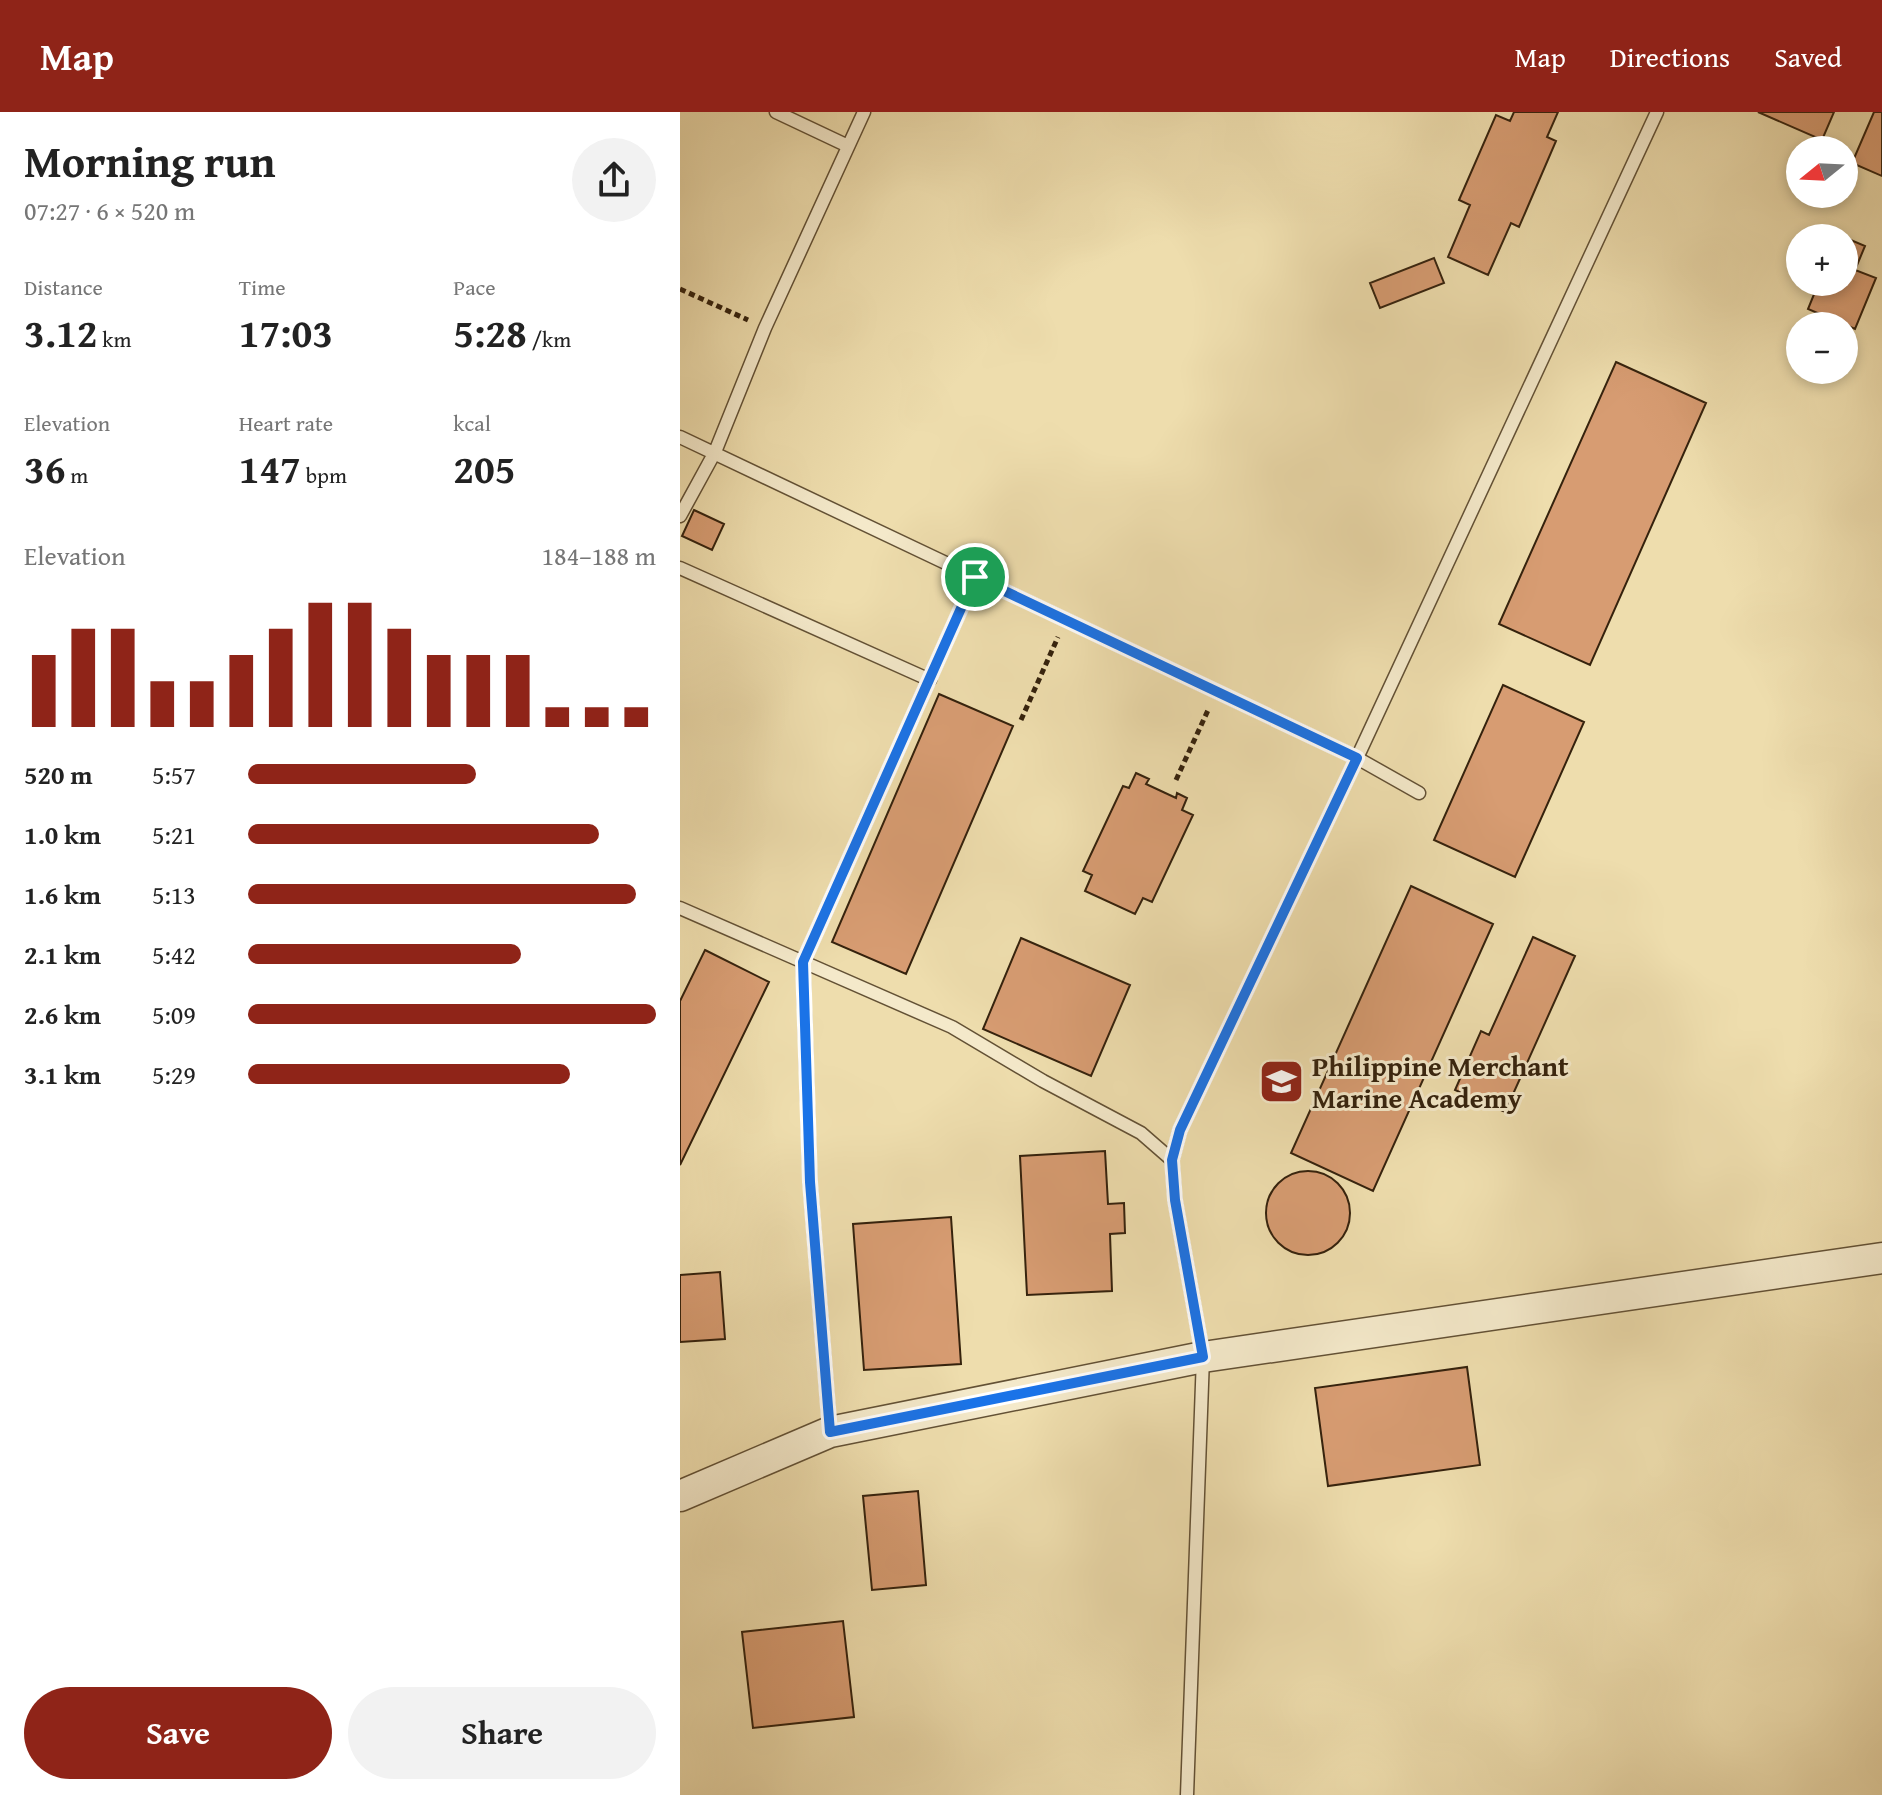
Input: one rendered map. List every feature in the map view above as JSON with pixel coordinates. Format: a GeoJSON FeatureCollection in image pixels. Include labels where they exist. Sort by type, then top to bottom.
{"type":"FeatureCollection","features":[{"type":"Feature","properties":{"kind":"street"},"geometry":{"type":"LineString","coordinates":[[680,1496],[830,1432],[1203,1357],[1882,1258]]}},
{"type":"Feature","properties":{"kind":"lane"},"geometry":{"type":"LineString","coordinates":[[776,112],[848,146]]}},
{"type":"Feature","properties":{"kind":"lane"},"geometry":{"type":"LineString","coordinates":[[680,516],[715,452],[765,328],[864,112]]}},
{"type":"Feature","properties":{"kind":"lane"},"geometry":{"type":"LineString","coordinates":[[1187,1795],[1203,1357],[1175,1200],[1172,1160],[1180,1130],[1357,758],[1657,112]]}},
{"type":"Feature","properties":{"kind":"lane"},"geometry":{"type":"LineString","coordinates":[[680,437],[1357,758],[1419,793]]}},
{"type":"Feature","properties":{"kind":"lane"},"geometry":{"type":"LineString","coordinates":[[680,568],[930,680]]}},
{"type":"Feature","properties":{"kind":"lane"},"geometry":{"type":"LineString","coordinates":[[830,1432],[810,1182],[803,962],[975,577]]}},
{"type":"Feature","properties":{"kind":"lane"},"geometry":{"type":"LineString","coordinates":[[680,908],[952,1027],[1043,1081],[1141,1133],[1172,1160]]}},
{"type":"Feature","properties":{"kind":"path"},"geometry":{"type":"LineString","coordinates":[[680,289],[765,328]]}},
{"type":"Feature","properties":{"kind":"path"},"geometry":{"type":"LineString","coordinates":[[1021,720],[1065,620]]}},
{"type":"Feature","properties":{"kind":"path"},"geometry":{"type":"LineString","coordinates":[[1176,780],[1217,691]]}},
{"type":"Feature","properties":{"kind":"building"},"geometry":{"type":"Polygon","coordinates":[[[1514,112],[1558,112],[1547,137],[1556,141],[1519,227],[1511,223],[1488,275],[1448,257],[1470,205],[1459,200],[1496,115],[1510,121],[1514,112]]]}},
{"type":"Feature","properties":{"kind":"building"},"geometry":{"type":"Polygon","coordinates":[[[1758,112],[1834,112],[1824,136],[1813,136],[1758,112]]]}},
{"type":"Feature","properties":{"kind":"building"},"geometry":{"type":"Polygon","coordinates":[[[1874,112],[1882,112],[1882,176],[1858,166],[1858,149],[1874,112]]]}},
{"type":"Feature","properties":{"kind":"building"},"geometry":{"type":"Polygon","coordinates":[[[1858,243],[1865,246],[1858,263],[1858,243]]]}},
{"type":"Feature","properties":{"kind":"building"},"geometry":{"type":"Polygon","coordinates":[[[1434,258],[1444,283],[1380,308],[1370,283],[1434,258]]]}},
{"type":"Feature","properties":{"kind":"building"},"geometry":{"type":"Polygon","coordinates":[[[1858,271],[1876,278],[1858,322],[1858,312],[1815,312],[1808,309],[1813,296],[1858,296],[1858,271]]]}},
{"type":"Feature","properties":{"kind":"building"},"geometry":{"type":"Polygon","coordinates":[[[1616,362],[1706,403],[1590,665],[1499,624],[1616,362]]]}},
{"type":"Feature","properties":{"kind":"building"},"geometry":{"type":"Polygon","coordinates":[[[694,510],[724,524],[712,550],[682,536],[694,510]]]}},
{"type":"Feature","properties":{"kind":"building"},"geometry":{"type":"Polygon","coordinates":[[[1503,685],[1584,722],[1515,877],[1434,840],[1503,685]]]}},
{"type":"Feature","properties":{"kind":"building"},"geometry":{"type":"Polygon","coordinates":[[[939,694],[1013,726],[906,974],[832,942],[939,694]]]}},
{"type":"Feature","properties":{"kind":"building"},"geometry":{"type":"Polygon","coordinates":[[[1136,773],[1149,779],[1146,784],[1176,798],[1177,793],[1187,798],[1182,810],[1193,815],[1152,902],[1143,898],[1135,914],[1085,891],[1092,875],[1083,871],[1123,786],[1129,788],[1136,773]]]}},
{"type":"Feature","properties":{"kind":"building"},"geometry":{"type":"Polygon","coordinates":[[[1411,886],[1493,924],[1373,1191],[1291,1153],[1411,886]]]}},
{"type":"Feature","properties":{"kind":"building"},"geometry":{"type":"Polygon","coordinates":[[[1533,937],[1575,956],[1505,1112],[1455,1090],[1481,1031],[1489,1035],[1533,937]]]}},
{"type":"Feature","properties":{"kind":"building"},"geometry":{"type":"Polygon","coordinates":[[[1021,938],[1130,985],[1091,1076],[983,1029],[1021,938]]]}},
{"type":"Feature","properties":{"kind":"building"},"geometry":{"type":"Polygon","coordinates":[[[705,950],[769,982],[680,1165],[680,1001],[705,950]]]}},
{"type":"Feature","properties":{"kind":"building"},"geometry":{"type":"Polygon","coordinates":[[[1105,1151],[1108,1204],[1124,1203],[1125,1233],[1110,1234],[1112,1291],[1027,1295],[1020,1156],[1105,1151]]]}},
{"type":"Feature","properties":{"kind":"building"},"geometry":{"type":"Polygon","coordinates":[[[1300,1171],[1316,1171],[1332,1178],[1343,1189],[1350,1213],[1347,1229],[1338,1243],[1316,1255],[1300,1255],[1284,1248],[1273,1237],[1266,1221],[1266,1205],[1273,1189],[1284,1178],[1300,1171]]]}},
{"type":"Feature","properties":{"kind":"building"},"geometry":{"type":"Polygon","coordinates":[[[951,1217],[961,1364],[864,1370],[853,1224],[951,1217]]]}},
{"type":"Feature","properties":{"kind":"building"},"geometry":{"type":"Polygon","coordinates":[[[720,1272],[725,1339],[680,1342],[680,1275],[720,1272]]]}},
{"type":"Feature","properties":{"kind":"building"},"geometry":{"type":"Polygon","coordinates":[[[1467,1367],[1480,1465],[1328,1486],[1315,1388],[1467,1367]]]}},
{"type":"Feature","properties":{"kind":"building"},"geometry":{"type":"Polygon","coordinates":[[[918,1491],[926,1585],[872,1590],[863,1496],[918,1491]]]}},
{"type":"Feature","properties":{"kind":"building"},"geometry":{"type":"Polygon","coordinates":[[[843,1621],[854,1717],[753,1728],[742,1632],[843,1621]]]}},
{"type":"Feature","properties":{"kind":"place","name":"Philippine Merchant Marine Academy"},"geometry":{"type":"Point","coordinates":[1281,1082]}},
{"type":"Feature","properties":{"kind":"route"},"geometry":{"type":"LineString","coordinates":[[975,577],[1357,758],[1180,1130],[1172,1160],[1175,1200],[1203,1357],[830,1432],[810,1182],[803,962],[975,577]]}}]}
